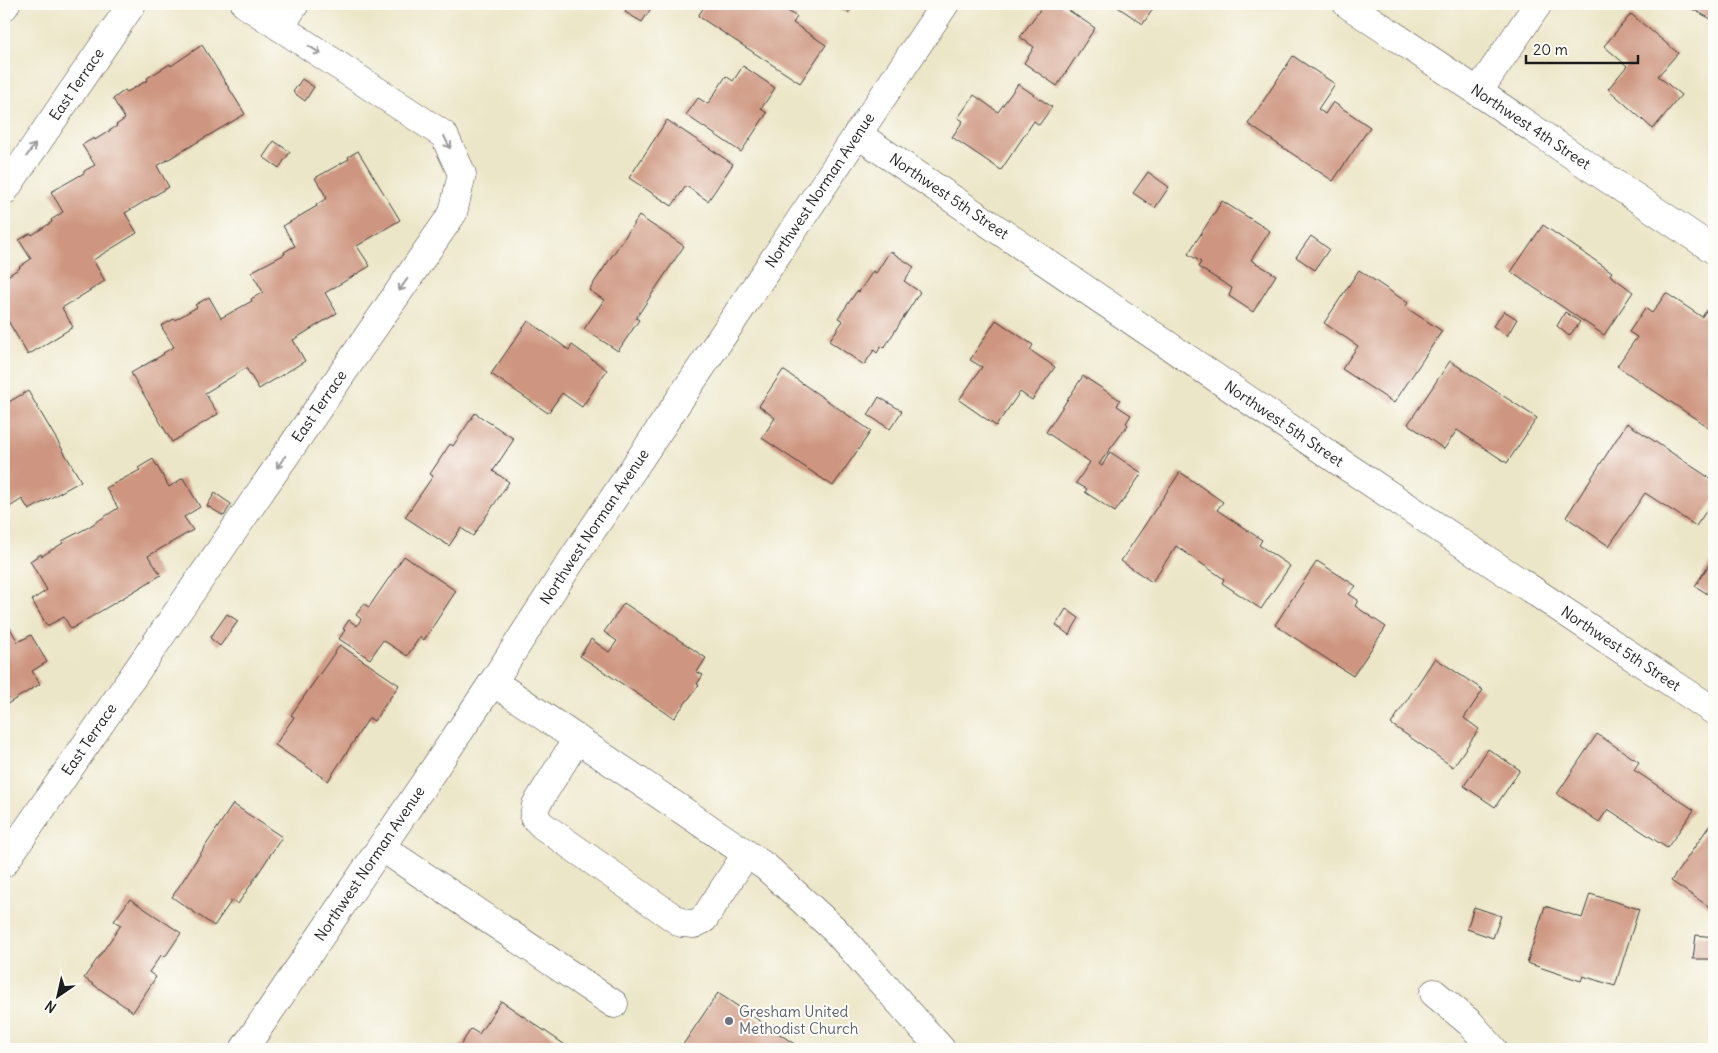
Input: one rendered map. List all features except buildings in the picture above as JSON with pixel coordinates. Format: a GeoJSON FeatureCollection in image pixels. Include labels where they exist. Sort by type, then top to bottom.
{"type":"FeatureCollection","features":[{"type":"Feature","properties":{"kind":"street","name":"East Terrace"},"geometry":{"type":"LineString","coordinates":[[4,191],[132,4]]}},
{"type":"Feature","properties":{"kind":"street","name":"East Terrace"},"geometry":{"type":"LineString","coordinates":[[4,863],[453,213],[462,174],[444,135],[245,4]]}},
{"type":"Feature","properties":{"kind":"street"},"geometry":{"type":"LineString","coordinates":[[280,27],[295,4]]}},
{"type":"Feature","properties":{"kind":"street","name":"Northwest Norman Avenue"},"geometry":{"type":"LineString","coordinates":[[244,1049],[493,682],[568,566],[945,4]]}},
{"type":"Feature","properties":{"kind":"street","name":"Northwest 4th Street"},"geometry":{"type":"LineString","coordinates":[[1347,4],[1714,250]]}},
{"type":"Feature","properties":{"kind":"street"},"geometry":{"type":"LineString","coordinates":[[1478,92],[1538,4]]}},
{"type":"Feature","properties":{"kind":"street","name":"Northwest 5th Street"},"geometry":{"type":"LineString","coordinates":[[858,134],[1337,460],[1714,710]]}},
{"type":"Feature","properties":{"kind":"street"},"geometry":{"type":"LineString","coordinates":[[493,682],[766,867],[835,930],[941,1049]]}},
{"type":"Feature","properties":{"kind":"street"},"geometry":{"type":"LineString","coordinates":[[577,738],[536,805],[534,817],[543,826],[681,924],[694,924],[704,918],[746,854]]}},
{"type":"Feature","properties":{"kind":"street"},"geometry":{"type":"LineString","coordinates":[[381,847],[614,1004]]}},
{"type":"Feature","properties":{"kind":"street"},"geometry":{"type":"LineString","coordinates":[[1434,993],[1470,1023],[1493,1049]]}},
{"type":"Feature","properties":{"kind":"place","name":"Gresham United Methodist Church"},"geometry":{"type":"Point","coordinates":[729,1021]}}]}
